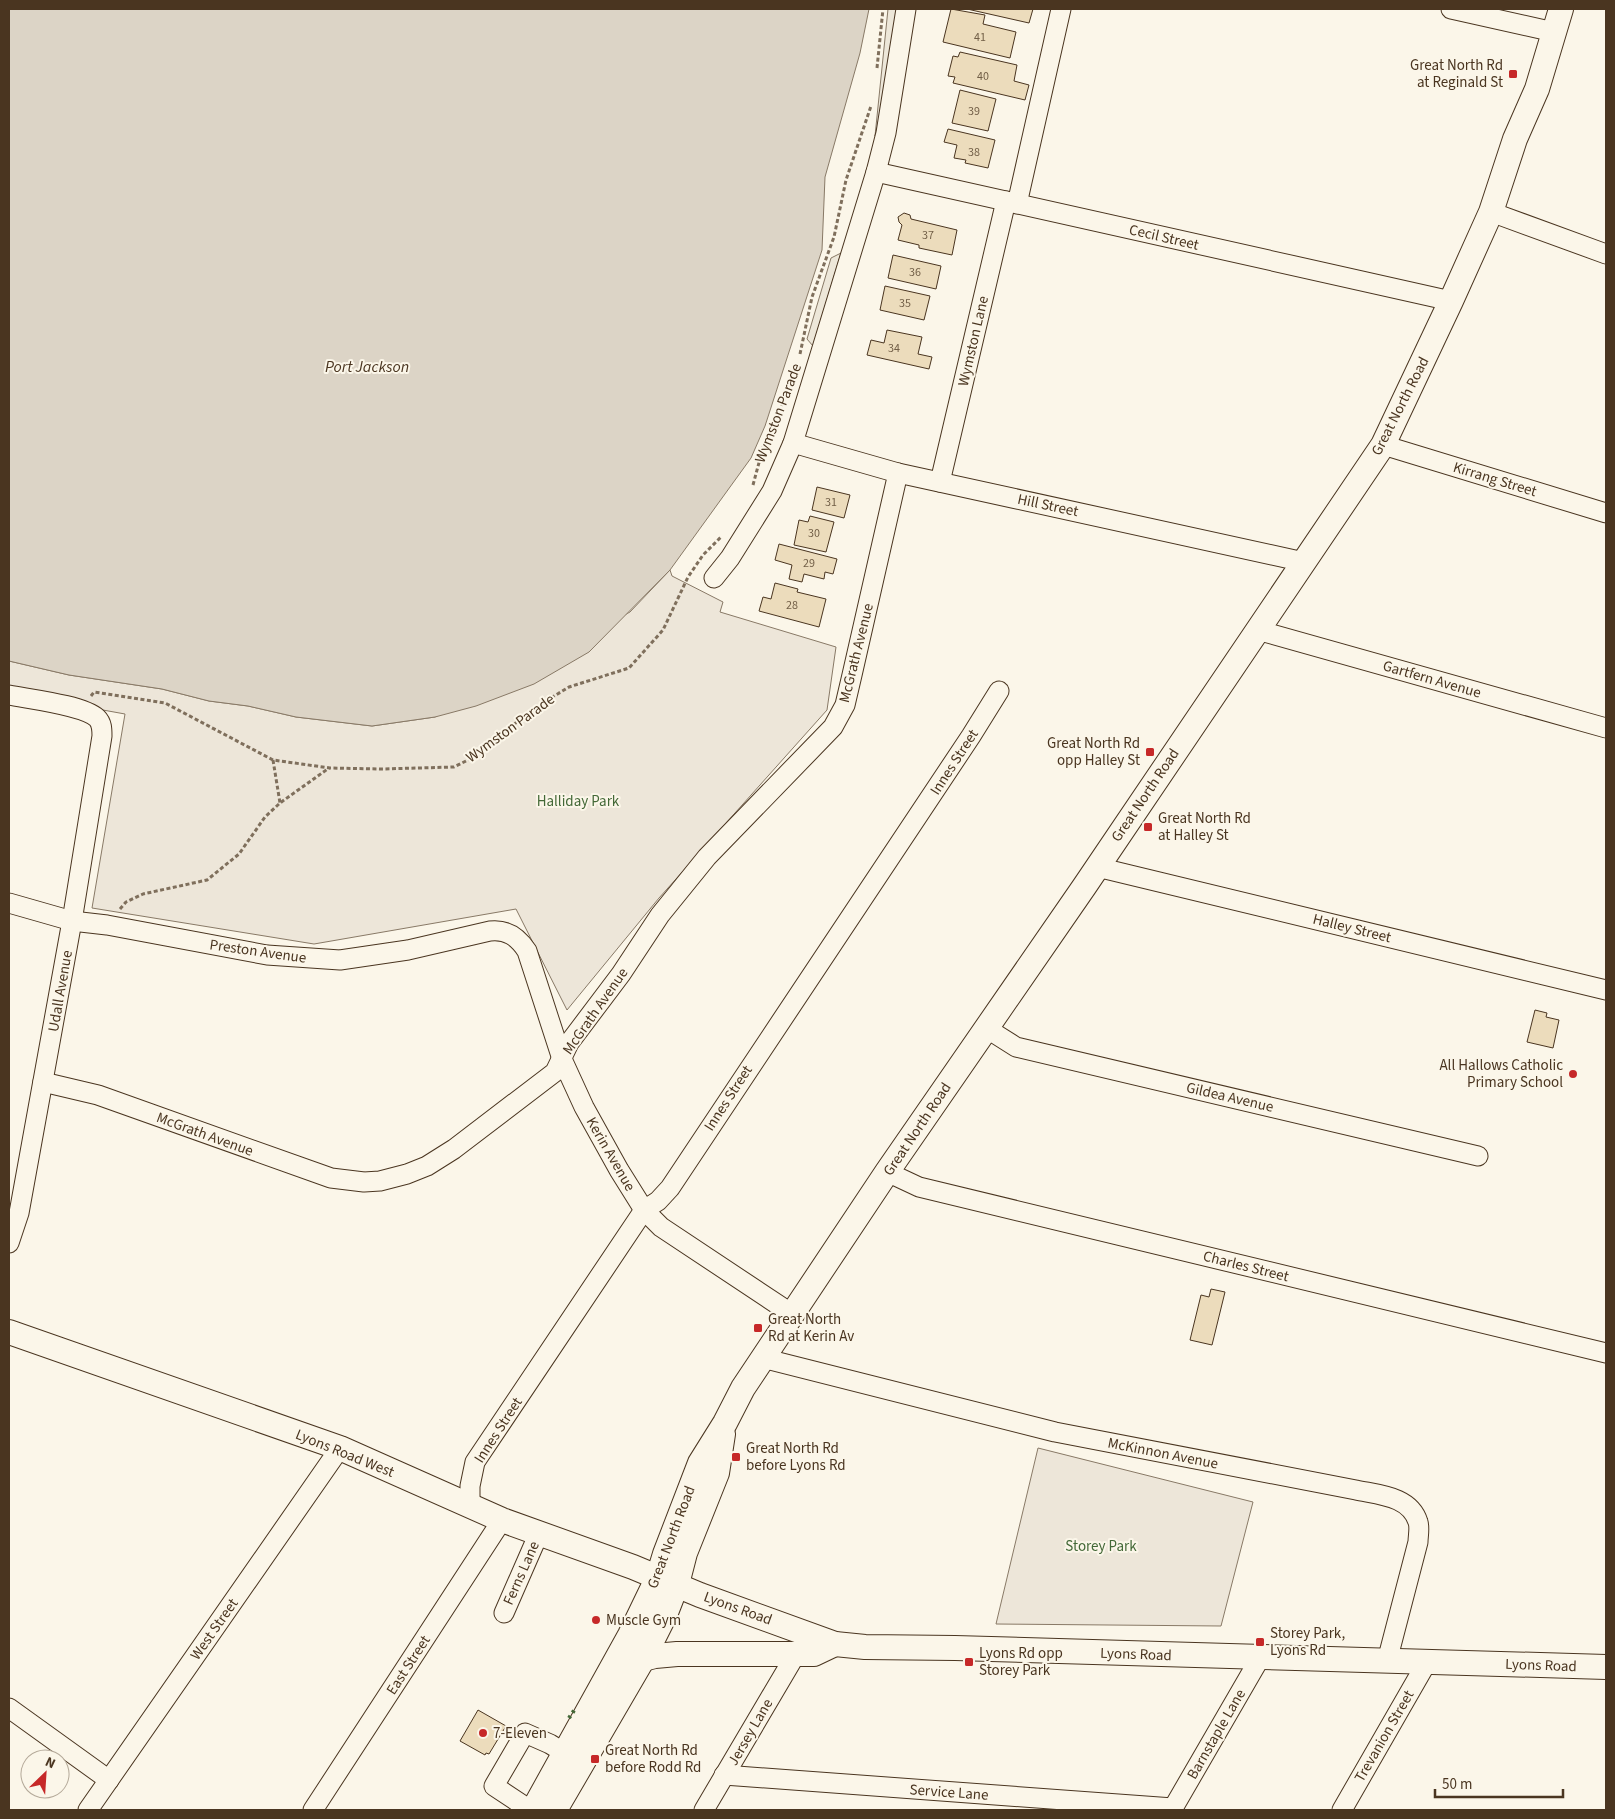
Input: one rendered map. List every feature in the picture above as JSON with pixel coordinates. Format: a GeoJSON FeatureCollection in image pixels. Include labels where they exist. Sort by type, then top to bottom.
{"type":"FeatureCollection","features":[{"type":"Feature","properties":{"kind":"main road","name":"Great North Road"},"geometry":{"type":"LineString","coordinates":[[555,1810],[573,1758],[616,1663],[685,1553],[717,1473],[724,1423],[743,1388],[1383,444],[1491,212],[1515,139],[1523,87],[1546,23],[1561,9]]}},
{"type":"Feature","properties":{"kind":"main road","name":"Lyons Road West"},"geometry":{"type":"LineString","coordinates":[[9,1332],[340,1448],[502,1520],[668,1581]]}},
{"type":"Feature","properties":{"kind":"main road","name":"Great North Road"},"geometry":{"type":"LineString","coordinates":[[532,1810],[573,1758],[643,1659],[668,1581]]}},
{"type":"Feature","properties":{"kind":"main road","name":"Lyons Road"},"geometry":{"type":"LineString","coordinates":[[668,1581],[700,1595],[835,1644],[866,1647],[1606,1667]]}},
{"type":"Feature","properties":{"kind":"main road"},"geometry":{"type":"LineString","coordinates":[[643,1659],[676,1654],[814,1654],[835,1644]]}},
{"type":"Feature","properties":{"kind":"street","name":"Wymston Parade"},"geometry":{"type":"LineString","coordinates":[[714,578],[730,558],[772,491],[793,443],[876,172],[886,133],[906,9]]}},
{"type":"Feature","properties":{"kind":"street","name":"Wymston Lane"},"geometry":{"type":"LineString","coordinates":[[940,482],[1062,9]]}},
{"type":"Feature","properties":{"kind":"street"},"geometry":{"type":"LineString","coordinates":[[1451,9],[1546,23]]}},
{"type":"Feature","properties":{"kind":"street","name":"Cecil Street"},"geometry":{"type":"LineString","coordinates":[[876,172],[1451,301]]}},
{"type":"Feature","properties":{"kind":"street"},"geometry":{"type":"LineString","coordinates":[[1491,212],[1606,254]]}},
{"type":"Feature","properties":{"kind":"street","name":"Hill Street"},"geometry":{"type":"LineString","coordinates":[[793,443],[898,473],[1304,562]]}},
{"type":"Feature","properties":{"kind":"street","name":"Kirrang Street"},"geometry":{"type":"LineString","coordinates":[[1383,444],[1606,513]]}},
{"type":"Feature","properties":{"kind":"street","name":"McGrath Avenue"},"geometry":{"type":"LineString","coordinates":[[44,1082],[98,1095],[331,1178],[364,1182],[407,1174],[426,1166],[454,1149],[555,1072],[569,1043],[621,974],[660,914],[707,857],[833,727],[845,705],[898,473]]}},
{"type":"Feature","properties":{"kind":"street","name":"Gartfern Avenue"},"geometry":{"type":"LineString","coordinates":[[1257,630],[1606,728]]}},
{"type":"Feature","properties":{"kind":"street","name":"Innes Street"},"geometry":{"type":"LineString","coordinates":[[470,1506],[470,1486],[475,1462],[644,1210],[658,1201],[670,1188],[999,691]]}},
{"type":"Feature","properties":{"kind":"street"},"geometry":{"type":"LineString","coordinates":[[9,695],[83,710]]}},
{"type":"Feature","properties":{"kind":"street","name":"Udall Avenue"},"geometry":{"type":"LineString","coordinates":[[9,1243],[19,1213],[44,1082],[102,736],[101,725],[96,718],[83,710]]}},
{"type":"Feature","properties":{"kind":"street","name":"Halley Street"},"geometry":{"type":"LineString","coordinates":[[1097,867],[1606,990]]}},
{"type":"Feature","properties":{"kind":"street","name":"Preston Avenue"},"geometry":{"type":"LineString","coordinates":[[9,903],[72,921],[107,925],[267,955],[340,960],[408,950],[490,931],[499,930],[508,933]]}},
{"type":"Feature","properties":{"kind":"street","name":"Kerin Avenue"},"geometry":{"type":"LineString","coordinates":[[508,933],[520,939],[527,951],[562,1058],[588,1115],[644,1210],[661,1227],[792,1314]]}},
{"type":"Feature","properties":{"kind":"street","name":"Gildea Avenue"},"geometry":{"type":"LineString","coordinates":[[986,1028],[1016,1047],[1478,1156]]}},
{"type":"Feature","properties":{"kind":"street","name":"Charles Street"},"geometry":{"type":"LineString","coordinates":[[888,1172],[919,1187],[1606,1353]]}},
{"type":"Feature","properties":{"kind":"street","name":"McKinnon Avenue"},"geometry":{"type":"LineString","coordinates":[[762,1358],[1055,1432],[1400,1500],[1410,1507],[1419,1524],[1418,1542],[1387,1660]]}},
{"type":"Feature","properties":{"kind":"street","name":"West Street"},"geometry":{"type":"LineString","coordinates":[[88,1810],[340,1448]]}},
{"type":"Feature","properties":{"kind":"street","name":"East Street"},"geometry":{"type":"LineString","coordinates":[[313,1810],[502,1520]]}},
{"type":"Feature","properties":{"kind":"street","name":"Ferns Lane"},"geometry":{"type":"LineString","coordinates":[[504,1613],[539,1533]]}},
{"type":"Feature","properties":{"kind":"street","name":"Jersey Lane"},"geometry":{"type":"LineString","coordinates":[[704,1810],[796,1654]]}},
{"type":"Feature","properties":{"kind":"street","name":"Barnstaple Lane"},"geometry":{"type":"LineString","coordinates":[[1172,1809],[1260,1658]]}},
{"type":"Feature","properties":{"kind":"street","name":"Trevanion Street"},"geometry":{"type":"LineString","coordinates":[[1342,1810],[1427,1662]]}},
{"type":"Feature","properties":{"kind":"street"},"geometry":{"type":"LineString","coordinates":[[9,1708],[109,1780]]}},
{"type":"Feature","properties":{"kind":"street"},"geometry":{"type":"LineString","coordinates":[[532,1810],[494,1786],[525,1733],[573,1758]]}},
{"type":"Feature","properties":{"kind":"street","name":"Service Lane"},"geometry":{"type":"LineString","coordinates":[[724,1775],[1172,1809]]}},
{"type":"Feature","properties":{"kind":"path"},"geometry":{"type":"LineString","coordinates":[[876,77],[883,9]]}},
{"type":"Feature","properties":{"kind":"path","name":"Wymston Parade"},"geometry":{"type":"LineString","coordinates":[[798,362],[812,296],[834,236],[846,180],[874,97]]}},
{"type":"Feature","properties":{"kind":"path","name":"Wymston Parade"},"geometry":{"type":"LineString","coordinates":[[750,491],[754,484],[764,444],[793,378]]}},
{"type":"Feature","properties":{"kind":"path","name":"Wymston Parade"},"geometry":{"type":"LineString","coordinates":[[83,710],[94,692],[166,703],[273,760],[330,768],[382,769],[454,766],[478,755],[531,710],[569,687],[628,668],[663,630],[688,577],[702,555],[722,535]]}},
{"type":"Feature","properties":{"kind":"path"},"geometry":{"type":"LineString","coordinates":[[273,760],[280,803]]}},
{"type":"Feature","properties":{"kind":"path"},"geometry":{"type":"LineString","coordinates":[[107,925],[126,902],[143,894],[207,880],[239,854],[265,818],[280,803],[330,768]]}},
{"type":"Feature","properties":{"kind":"green space","name":"Halliday Park"},"geometry":{"type":"Polygon","coordinates":[[[670,570],[672,576],[723,602],[720,612],[836,647],[827,710],[659,898],[567,1010],[516,909],[314,944],[92,908],[125,714],[9,693],[9,661],[69,675],[162,689],[209,701],[248,706],[296,717],[372,726],[435,717],[630,612],[670,570]]]}},
{"type":"Feature","properties":{"kind":"green space","name":"Storey Park"},"geometry":{"type":"Polygon","coordinates":[[[1038,1448],[1253,1502],[1221,1626],[996,1624],[1038,1448]]]}},
{"type":"Feature","properties":{"kind":"shaded area"},"geometry":{"type":"Polygon","coordinates":[[[888,9],[897,9],[888,87],[875,136],[888,9]]]}},
{"type":"Feature","properties":{"kind":"shaded area"},"geometry":{"type":"Polygon","coordinates":[[[841,253],[813,346],[807,339],[831,258],[841,253]]]}},
{"type":"Feature","properties":{"kind":"water","name":"Port Jackson"},"geometry":{"type":"Polygon","coordinates":[[[9,9],[869,9],[860,53],[825,177],[822,250],[765,426],[751,458],[670,570],[589,652],[534,684],[476,706],[435,717],[372,726],[296,717],[248,706],[209,701],[162,689],[69,675],[9,661],[9,9]]]}},
{"type":"Feature","properties":{"kind":"building"},"geometry":{"type":"Polygon","coordinates":[[[951,9],[985,15],[983,24],[1016,32],[1010,58],[943,42],[951,9]]]}},
{"type":"Feature","properties":{"kind":"building"},"geometry":{"type":"Polygon","coordinates":[[[967,9],[1033,9],[1029,23],[967,9]]]}},
{"type":"Feature","properties":{"kind":"building"},"geometry":{"type":"Polygon","coordinates":[[[960,52],[1017,65],[1014,81],[1029,85],[1025,100],[953,83],[955,77],[948,76],[953,56],[958,57],[960,52]]]}},
{"type":"Feature","properties":{"kind":"building"},"geometry":{"type":"Polygon","coordinates":[[[960,90],[996,99],[988,131],[952,123],[960,90]]]}},
{"type":"Feature","properties":{"kind":"building"},"geometry":{"type":"Polygon","coordinates":[[[948,129],[995,140],[988,168],[965,163],[966,160],[954,158],[957,145],[944,142],[948,129]]]}},
{"type":"Feature","properties":{"kind":"building"},"geometry":{"type":"Polygon","coordinates":[[[904,213],[910,215],[911,219],[957,230],[952,255],[919,248],[919,245],[898,240],[902,225],[898,217],[904,213]]]}},
{"type":"Feature","properties":{"kind":"building"},"geometry":{"type":"Polygon","coordinates":[[[893,255],[941,266],[936,289],[888,278],[893,255]]]}},
{"type":"Feature","properties":{"kind":"building"},"geometry":{"type":"Polygon","coordinates":[[[885,286],[930,296],[924,320],[880,310],[885,286]]]}},
{"type":"Feature","properties":{"kind":"building"},"geometry":{"type":"Polygon","coordinates":[[[887,330],[922,337],[918,354],[932,357],[929,369],[867,355],[871,340],[884,343],[887,330]]]}},
{"type":"Feature","properties":{"kind":"building"},"geometry":{"type":"Polygon","coordinates":[[[817,487],[850,495],[844,518],[812,510],[817,487]]]}},
{"type":"Feature","properties":{"kind":"building"},"geometry":{"type":"Polygon","coordinates":[[[810,516],[834,522],[826,552],[794,545],[799,520],[808,522],[810,516]]]}},
{"type":"Feature","properties":{"kind":"building"},"geometry":{"type":"Polygon","coordinates":[[[779,544],[837,559],[833,574],[825,572],[824,579],[804,574],[802,582],[789,579],[792,565],[775,560],[779,544]]]}},
{"type":"Feature","properties":{"kind":"building"},"geometry":{"type":"Polygon","coordinates":[[[775,583],[798,589],[797,592],[826,599],[819,627],[759,611],[763,597],[771,599],[775,583]]]}},
{"type":"Feature","properties":{"kind":"building"},"geometry":{"type":"Polygon","coordinates":[[[1535,1010],[1547,1013],[1546,1017],[1559,1020],[1553,1048],[1527,1042],[1535,1010]]]}},
{"type":"Feature","properties":{"kind":"building"},"geometry":{"type":"Polygon","coordinates":[[[1211,1289],[1225,1292],[1212,1345],[1190,1340],[1201,1295],[1209,1297],[1211,1289]]]}},
{"type":"Feature","properties":{"kind":"building","name":"7-Eleven"},"geometry":{"type":"Polygon","coordinates":[[[478,1710],[506,1726],[489,1754],[486,1753],[485,1755],[460,1741],[478,1710]]]}},
{"type":"Feature","properties":{"kind":"hedge"},"geometry":{"type":"LineString","coordinates":[[569,1718],[575,1709]]}},
{"type":"Feature","properties":{"kind":"place","name":"Great North Rd at Reginald St"},"geometry":{"type":"Point","coordinates":[1513,74]}},
{"type":"Feature","properties":{"kind":"place","name":"Great North Rd opp Halley St"},"geometry":{"type":"Point","coordinates":[1150,752]}},
{"type":"Feature","properties":{"kind":"place","name":"Great North Rd at Halley St"},"geometry":{"type":"Point","coordinates":[1148,827]}},
{"type":"Feature","properties":{"kind":"place","name":"All Hallows Catholic Primary School"},"geometry":{"type":"Point","coordinates":[1573,1074]}},
{"type":"Feature","properties":{"kind":"place","name":"Great North Rd at Kerin Av"},"geometry":{"type":"Point","coordinates":[758,1328]}},
{"type":"Feature","properties":{"kind":"place","name":"Great North Rd before Lyons Rd"},"geometry":{"type":"Point","coordinates":[736,1457]}},
{"type":"Feature","properties":{"kind":"place","name":"Muscle Gym"},"geometry":{"type":"Point","coordinates":[596,1620]}},
{"type":"Feature","properties":{"kind":"place","name":"Storey Park, Lyons Rd"},"geometry":{"type":"Point","coordinates":[1260,1642]}},
{"type":"Feature","properties":{"kind":"place","name":"Lyons Rd opp Storey Park"},"geometry":{"type":"Point","coordinates":[969,1662]}},
{"type":"Feature","properties":{"kind":"place","name":"7-Eleven"},"geometry":{"type":"Point","coordinates":[483,1733]}},
{"type":"Feature","properties":{"kind":"place","name":"Great North Rd before Rodd Rd"},"geometry":{"type":"Point","coordinates":[595,1759]}}]}
